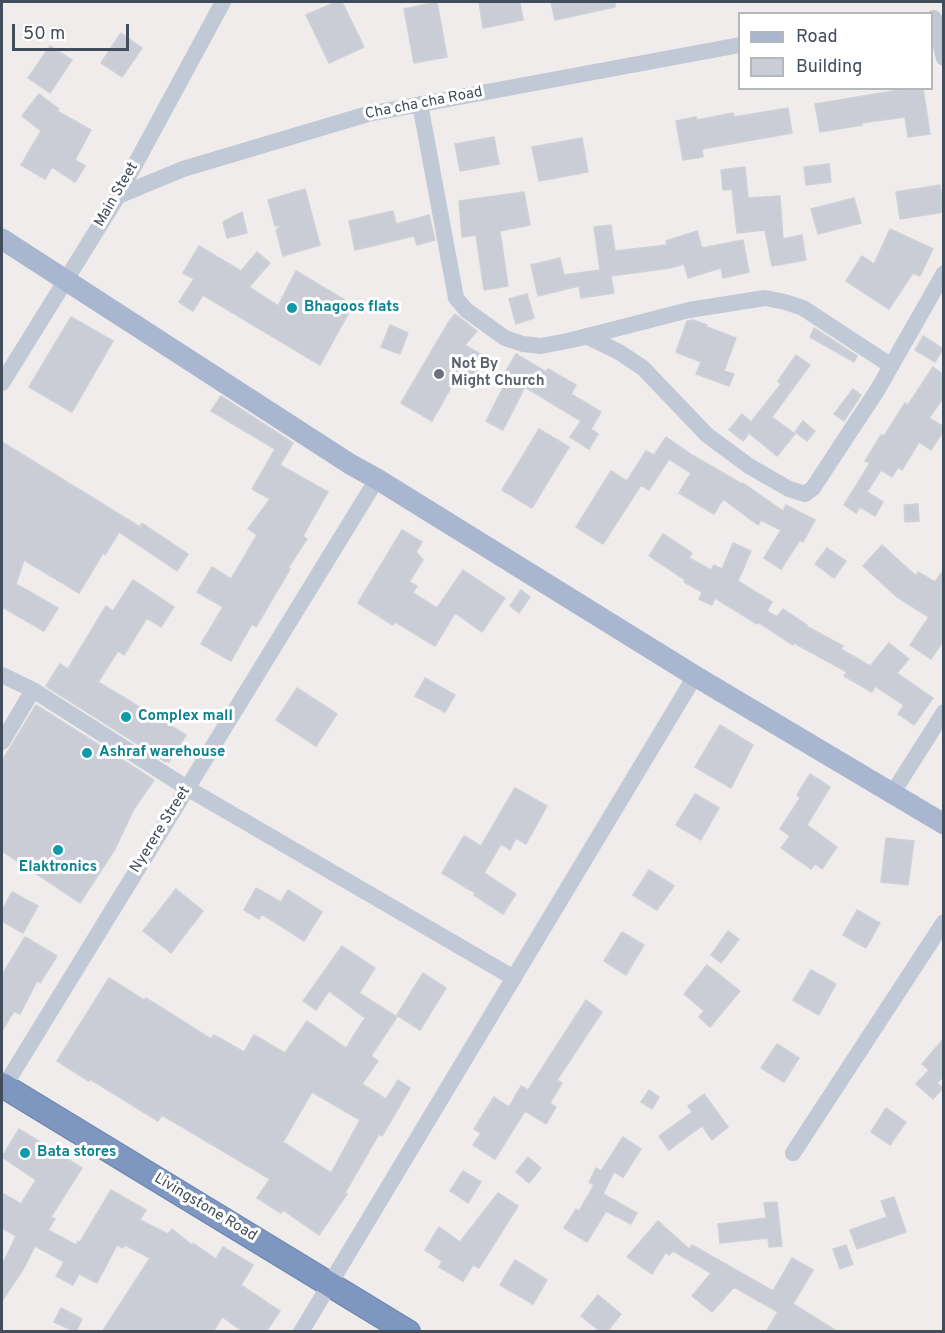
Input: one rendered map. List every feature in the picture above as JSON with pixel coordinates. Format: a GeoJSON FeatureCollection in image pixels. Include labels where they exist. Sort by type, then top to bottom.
{"type":"FeatureCollection","features":[{"type":"Feature","properties":{"kind":"highway","name":"Livingstone Road"},"geometry":{"type":"LineString","coordinates":[[2,1087],[330,1282],[408,1332]]}},
{"type":"Feature","properties":{"kind":"main road"},"geometry":{"type":"LineString","coordinates":[[2,238],[350,465],[377,479],[695,676],[944,824]]}},
{"type":"Feature","properties":{"kind":"street","name":"Main Steet"},"geometry":{"type":"LineString","coordinates":[[2,383],[118,195],[223,2]]}},
{"type":"Feature","properties":{"kind":"street"},"geometry":{"type":"LineString","coordinates":[[936,17],[944,58]]}},
{"type":"Feature","properties":{"kind":"street","name":"Cha cha cha Road"},"geometry":{"type":"LineString","coordinates":[[118,195],[183,169],[368,114],[738,45]]}},
{"type":"Feature","properties":{"kind":"street"},"geometry":{"type":"LineString","coordinates":[[420,104],[456,298],[466,310],[505,338],[523,344],[541,346],[689,310],[765,298],[803,309],[890,365]]}},
{"type":"Feature","properties":{"kind":"street"},"geometry":{"type":"LineString","coordinates":[[586,336],[643,368],[706,435],[749,466],[800,494],[806,494],[813,488],[878,389],[944,273]]}},
{"type":"Feature","properties":{"kind":"street","name":"Nyerere Street"},"geometry":{"type":"LineString","coordinates":[[2,1087],[377,479]]}},
{"type":"Feature","properties":{"kind":"street"},"geometry":{"type":"LineString","coordinates":[[2,675],[33,690],[187,788],[514,978]]}},
{"type":"Feature","properties":{"kind":"street"},"geometry":{"type":"LineString","coordinates":[[301,1332],[695,676]]}},
{"type":"Feature","properties":{"kind":"street"},"geometry":{"type":"LineString","coordinates":[[2,742],[33,690]]}},
{"type":"Feature","properties":{"kind":"street"},"geometry":{"type":"LineString","coordinates":[[892,794],[944,712]]}},
{"type":"Feature","properties":{"kind":"street"},"geometry":{"type":"LineString","coordinates":[[793,1153],[944,922]]}},
{"type":"Feature","properties":{"kind":"building"},"geometry":{"type":"Polygon","coordinates":[[[336,2],[342,2],[364,47],[329,63],[306,15],[336,2]]]}},
{"type":"Feature","properties":{"kind":"building"},"geometry":{"type":"Polygon","coordinates":[[[437,2],[447,57],[414,63],[404,9],[437,2]]]}},
{"type":"Feature","properties":{"kind":"building"},"geometry":{"type":"Polygon","coordinates":[[[479,2],[520,2],[523,20],[483,28],[479,2]]]}},
{"type":"Feature","properties":{"kind":"building"},"geometry":{"type":"Polygon","coordinates":[[[551,2],[615,2],[615,7],[555,20],[551,2]]]}},
{"type":"Feature","properties":{"kind":"building"},"geometry":{"type":"Polygon","coordinates":[[[121,33],[142,48],[122,77],[101,63],[121,33]]]}},
{"type":"Feature","properties":{"kind":"building"},"geometry":{"type":"Polygon","coordinates":[[[50,46],[72,60],[50,93],[28,78],[50,46]]]}},
{"type":"Feature","properties":{"kind":"building"},"geometry":{"type":"Polygon","coordinates":[[[899,90],[923,90],[930,134],[908,137],[905,117],[820,132],[815,104],[899,90]]]}},
{"type":"Feature","properties":{"kind":"building"},"geometry":{"type":"Polygon","coordinates":[[[39,94],[59,109],[57,111],[91,130],[75,160],[85,166],[75,182],[52,167],[45,179],[21,165],[41,131],[22,116],[39,94]]]}},
{"type":"Feature","properties":{"kind":"building"},"geometry":{"type":"Polygon","coordinates":[[[788,108],[792,133],[702,149],[703,157],[683,160],[676,121],[696,117],[697,120],[733,113],[734,117],[788,108]]]}},
{"type":"Feature","properties":{"kind":"building"},"geometry":{"type":"Polygon","coordinates":[[[494,137],[499,164],[460,171],[455,144],[494,137]]]}},
{"type":"Feature","properties":{"kind":"building"},"geometry":{"type":"Polygon","coordinates":[[[582,138],[588,172],[539,181],[532,147],[582,138]]]}},
{"type":"Feature","properties":{"kind":"building"},"geometry":{"type":"Polygon","coordinates":[[[829,164],[831,182],[806,185],[804,167],[829,164]]]}},
{"type":"Feature","properties":{"kind":"building"},"geometry":{"type":"Polygon","coordinates":[[[745,167],[748,198],[780,196],[783,239],[802,235],[806,260],[772,266],[765,230],[737,233],[732,189],[723,190],[721,170],[745,167]]]}},
{"type":"Feature","properties":{"kind":"building"},"geometry":{"type":"Polygon","coordinates":[[[940,185],[944,212],[900,219],[896,192],[940,185]]]}},
{"type":"Feature","properties":{"kind":"building"},"geometry":{"type":"Polygon","coordinates":[[[305,189],[320,245],[283,256],[276,230],[281,225],[275,226],[268,200],[305,189]]]}},
{"type":"Feature","properties":{"kind":"building"},"geometry":{"type":"Polygon","coordinates":[[[524,192],[530,225],[500,231],[508,286],[484,290],[476,235],[462,237],[459,201],[524,192]]]}},
{"type":"Feature","properties":{"kind":"building"},"geometry":{"type":"Polygon","coordinates":[[[854,198],[861,223],[818,234],[811,209],[854,198]]]}},
{"type":"Feature","properties":{"kind":"building"},"geometry":{"type":"Polygon","coordinates":[[[393,211],[396,224],[429,215],[435,240],[417,245],[414,236],[355,250],[349,221],[393,211]]]}},
{"type":"Feature","properties":{"kind":"building"},"geometry":{"type":"Polygon","coordinates":[[[242,212],[247,233],[227,238],[223,222],[242,212]]]}},
{"type":"Feature","properties":{"kind":"building"},"geometry":{"type":"Polygon","coordinates":[[[611,225],[615,251],[667,245],[666,241],[697,231],[702,248],[743,240],[749,272],[723,278],[721,268],[688,278],[684,264],[611,276],[614,293],[581,298],[579,286],[538,296],[531,265],[560,258],[564,275],[600,270],[594,227],[611,225]]]}},
{"type":"Feature","properties":{"kind":"building"},"geometry":{"type":"Polygon","coordinates":[[[890,229],[933,249],[920,276],[913,273],[889,309],[846,281],[862,256],[874,264],[890,229]]]}},
{"type":"Feature","properties":{"kind":"building"},"geometry":{"type":"Polygon","coordinates":[[[199,246],[241,271],[257,252],[270,263],[249,287],[278,306],[296,271],[353,305],[320,365],[203,295],[193,311],[179,302],[194,279],[183,273],[199,246]]]}},
{"type":"Feature","properties":{"kind":"building"},"geometry":{"type":"Polygon","coordinates":[[[527,294],[534,318],[516,324],[509,299],[527,294]]]}},
{"type":"Feature","properties":{"kind":"building","name":"Not By Might Church"},"geometry":{"type":"Polygon","coordinates":[[[455,314],[477,331],[465,345],[485,357],[473,377],[461,370],[432,421],[401,403],[455,314]]]}},
{"type":"Feature","properties":{"kind":"building"},"geometry":{"type":"Polygon","coordinates":[[[71,317],[113,341],[72,412],[29,387],[71,317]]]}},
{"type":"Feature","properties":{"kind":"building"},"geometry":{"type":"Polygon","coordinates":[[[693,320],[736,338],[724,371],[734,374],[729,386],[696,374],[701,362],[676,352],[687,321],[693,320]]]}},
{"type":"Feature","properties":{"kind":"building"},"geometry":{"type":"Polygon","coordinates":[[[390,325],[408,333],[400,354],[381,347],[390,325]]]}},
{"type":"Feature","properties":{"kind":"building"},"geometry":{"type":"Polygon","coordinates":[[[814,328],[857,356],[854,362],[810,337],[814,328]]]}},
{"type":"Feature","properties":{"kind":"building"},"geometry":{"type":"Polygon","coordinates":[[[923,336],[943,349],[935,362],[915,350],[923,336]]]}},
{"type":"Feature","properties":{"kind":"building"},"geometry":{"type":"Polygon","coordinates":[[[516,354],[546,372],[548,369],[576,385],[571,394],[601,412],[591,429],[598,434],[589,449],[570,437],[581,421],[525,387],[503,430],[486,421],[510,374],[506,371],[516,354]]]}},
{"type":"Feature","properties":{"kind":"building"},"geometry":{"type":"Polygon","coordinates":[[[796,355],[810,365],[772,417],[795,434],[777,456],[749,433],[743,441],[729,430],[742,414],[751,422],[781,384],[778,381],[796,355]]]}},
{"type":"Feature","properties":{"kind":"building"},"geometry":{"type":"Polygon","coordinates":[[[933,367],[944,375],[944,397],[929,418],[944,427],[944,430],[931,450],[919,442],[902,470],[898,467],[892,477],[881,470],[867,492],[883,502],[875,516],[860,507],[856,513],[844,505],[870,463],[865,461],[881,435],[884,436],[905,403],[908,405],[933,367]]]}},
{"type":"Feature","properties":{"kind":"building"},"geometry":{"type":"Polygon","coordinates":[[[853,389],[861,395],[844,421],[834,414],[853,389]]]}},
{"type":"Feature","properties":{"kind":"building"},"geometry":{"type":"Polygon","coordinates":[[[221,396],[293,443],[280,465],[328,492],[303,536],[307,539],[288,568],[290,569],[256,627],[252,624],[231,661],[201,644],[223,607],[197,592],[212,567],[231,579],[257,535],[248,529],[270,499],[252,489],[275,449],[211,411],[221,396]]]}},
{"type":"Feature","properties":{"kind":"building"},"geometry":{"type":"Polygon","coordinates":[[[803,421],[815,431],[807,441],[795,432],[803,421]]]}},
{"type":"Feature","properties":{"kind":"building"},"geometry":{"type":"Polygon","coordinates":[[[539,429],[569,447],[532,508],[502,490],[539,429]]]}},
{"type":"Feature","properties":{"kind":"building"},"geometry":{"type":"Polygon","coordinates":[[[666,437],[692,455],[743,483],[783,511],[786,505],[815,520],[803,542],[800,540],[781,569],[764,558],[781,530],[761,520],[758,525],[723,499],[714,514],[679,493],[691,473],[669,459],[649,490],[641,485],[603,544],[576,527],[611,471],[627,481],[646,451],[654,455],[666,437]]]}},
{"type":"Feature","properties":{"kind":"building"},"geometry":{"type":"Polygon","coordinates":[[[2,442],[140,527],[142,523],[188,554],[177,571],[119,532],[105,555],[103,553],[79,593],[24,560],[16,584],[58,608],[44,631],[2,607],[2,442]]]}},
{"type":"Feature","properties":{"kind":"building"},"geometry":{"type":"Polygon","coordinates":[[[918,504],[919,521],[905,522],[904,505],[918,504]]]}},
{"type":"Feature","properties":{"kind":"building"},"geometry":{"type":"Polygon","coordinates":[[[402,530],[422,542],[416,552],[423,560],[409,582],[417,586],[413,593],[437,608],[463,570],[505,598],[482,632],[455,613],[435,646],[395,622],[393,625],[358,603],[402,530]]]}},
{"type":"Feature","properties":{"kind":"building"},"geometry":{"type":"Polygon","coordinates":[[[663,534],[692,553],[689,558],[711,570],[714,565],[722,569],[733,543],[751,551],[738,581],[772,602],[767,611],[777,617],[783,609],[806,626],[843,646],[841,649],[870,666],[889,643],[909,659],[897,673],[933,698],[914,725],[898,714],[904,705],[875,686],[872,692],[844,676],[847,672],[794,643],[793,645],[715,598],[712,605],[699,599],[702,592],[684,582],[685,580],[649,556],[663,534]]]}},
{"type":"Feature","properties":{"kind":"building"},"geometry":{"type":"Polygon","coordinates":[[[882,545],[916,576],[918,572],[935,582],[944,569],[944,640],[931,659],[910,645],[929,617],[897,597],[863,566],[882,545]]]}},
{"type":"Feature","properties":{"kind":"building"},"geometry":{"type":"Polygon","coordinates":[[[827,548],[846,561],[834,578],[815,564],[827,548]]]}},
{"type":"Feature","properties":{"kind":"building"},"geometry":{"type":"Polygon","coordinates":[[[133,580],[174,607],[161,627],[147,618],[124,655],[118,651],[98,682],[186,735],[169,762],[46,686],[60,664],[68,669],[106,606],[113,611],[133,580]]]}},
{"type":"Feature","properties":{"kind":"building"},"geometry":{"type":"Polygon","coordinates":[[[521,590],[530,597],[519,613],[510,606],[521,590]]]}},
{"type":"Feature","properties":{"kind":"building"},"geometry":{"type":"Polygon","coordinates":[[[425,678],[455,695],[445,712],[415,696],[425,678]]]}},
{"type":"Feature","properties":{"kind":"building"},"geometry":{"type":"Polygon","coordinates":[[[297,688],[337,714],[316,746],[276,720],[297,688]]]}},
{"type":"Feature","properties":{"kind":"building"},"geometry":{"type":"Polygon","coordinates":[[[36,705],[154,780],[134,809],[115,849],[80,903],[2,851],[2,761],[36,705]]]}},
{"type":"Feature","properties":{"kind":"building"},"geometry":{"type":"Polygon","coordinates":[[[720,725],[753,745],[731,788],[695,767],[720,725]]]}},
{"type":"Feature","properties":{"kind":"building"},"geometry":{"type":"Polygon","coordinates":[[[810,774],[830,787],[807,825],[837,847],[822,869],[815,864],[811,869],[781,848],[790,836],[780,829],[800,798],[797,795],[810,774]]]}},
{"type":"Feature","properties":{"kind":"building"},"geometry":{"type":"Polygon","coordinates":[[[515,788],[547,806],[526,844],[516,838],[510,850],[501,844],[484,873],[516,894],[503,914],[474,895],[475,893],[442,873],[464,836],[481,846],[515,788]]]}},
{"type":"Feature","properties":{"kind":"building"},"geometry":{"type":"Polygon","coordinates":[[[695,794],[719,808],[701,840],[676,825],[695,794]]]}},
{"type":"Feature","properties":{"kind":"building"},"geometry":{"type":"Polygon","coordinates":[[[886,838],[914,841],[908,885],[881,882],[886,838]]]}},
{"type":"Feature","properties":{"kind":"building"},"geometry":{"type":"Polygon","coordinates":[[[649,870],[674,886],[657,910],[633,895],[649,870]]]}},
{"type":"Feature","properties":{"kind":"building"},"geometry":{"type":"Polygon","coordinates":[[[256,888],[281,902],[288,890],[322,912],[304,941],[262,914],[259,919],[244,910],[256,888]]]}},
{"type":"Feature","properties":{"kind":"building"},"geometry":{"type":"Polygon","coordinates":[[[176,889],[203,911],[171,953],[143,931],[176,889]]]}},
{"type":"Feature","properties":{"kind":"building"},"geometry":{"type":"Polygon","coordinates":[[[12,892],[38,906],[23,933],[2,921],[2,910],[12,892]]]}},
{"type":"Feature","properties":{"kind":"building"},"geometry":{"type":"Polygon","coordinates":[[[857,910],[880,923],[866,948],[843,935],[857,910]]]}},
{"type":"Feature","properties":{"kind":"building"},"geometry":{"type":"Polygon","coordinates":[[[728,931],[739,939],[721,963],[711,955],[728,931]]]}},
{"type":"Feature","properties":{"kind":"building"},"geometry":{"type":"Polygon","coordinates":[[[622,932],[644,945],[626,975],[604,961],[622,932]]]}},
{"type":"Feature","properties":{"kind":"building"},"geometry":{"type":"Polygon","coordinates":[[[25,937],[57,956],[40,983],[37,981],[20,1014],[14,1011],[2,1031],[2,975],[25,937]]]}},
{"type":"Feature","properties":{"kind":"building"},"geometry":{"type":"Polygon","coordinates":[[[342,946],[375,968],[359,993],[397,1017],[371,1056],[378,1061],[362,1084],[386,1099],[398,1080],[410,1088],[382,1136],[379,1134],[345,1193],[347,1194],[319,1235],[283,1210],[281,1213],[257,1198],[270,1179],[162,1115],[158,1121],[57,1061],[109,978],[144,1000],[146,998],[211,1039],[214,1035],[244,1052],[254,1035],[285,1053],[307,1021],[346,1048],[365,1018],[329,991],[316,1010],[303,1001],[342,946]],[[312,1092],[283,1142],[331,1173],[360,1120],[312,1092]]]}},
{"type":"Feature","properties":{"kind":"building"},"geometry":{"type":"Polygon","coordinates":[[[707,965],[740,991],[710,1027],[699,1017],[704,1011],[684,994],[707,965]]]}},
{"type":"Feature","properties":{"kind":"building"},"geometry":{"type":"Polygon","coordinates":[[[811,970],[836,984],[819,1015],[793,1000],[811,970]]]}},
{"type":"Feature","properties":{"kind":"building"},"geometry":{"type":"Polygon","coordinates":[[[423,973],[446,988],[420,1030],[397,1015],[423,973]]]}},
{"type":"Feature","properties":{"kind":"building"},"geometry":{"type":"Polygon","coordinates":[[[586,1000],[602,1012],[557,1080],[562,1083],[550,1103],[556,1107],[546,1124],[525,1111],[495,1159],[473,1145],[481,1133],[474,1129],[494,1097],[509,1107],[521,1086],[528,1090],[586,1000]]]}},
{"type":"Feature","properties":{"kind":"building"},"geometry":{"type":"Polygon","coordinates":[[[944,1038],[944,1076],[937,1083],[943,1088],[933,1099],[916,1084],[929,1070],[922,1064],[944,1038]]]}},
{"type":"Feature","properties":{"kind":"building"},"geometry":{"type":"Polygon","coordinates":[[[777,1044],[799,1058],[784,1082],[761,1068],[777,1044]]]}},
{"type":"Feature","properties":{"kind":"building"},"geometry":{"type":"Polygon","coordinates":[[[649,1090],[659,1097],[652,1109],[641,1102],[649,1090]]]}},
{"type":"Feature","properties":{"kind":"building"},"geometry":{"type":"Polygon","coordinates":[[[704,1094],[728,1127],[712,1140],[702,1126],[669,1150],[659,1136],[692,1112],[688,1106],[704,1094]]]}},
{"type":"Feature","properties":{"kind":"building"},"geometry":{"type":"Polygon","coordinates":[[[886,1108],[906,1122],[890,1145],[871,1132],[886,1108]]]}},
{"type":"Feature","properties":{"kind":"building"},"geometry":{"type":"Polygon","coordinates":[[[19,1129],[82,1168],[51,1217],[55,1219],[48,1230],[76,1245],[111,1190],[146,1210],[140,1220],[168,1234],[172,1229],[192,1245],[193,1243],[216,1259],[223,1247],[253,1265],[241,1285],[280,1311],[266,1332],[244,1332],[222,1317],[213,1332],[102,1332],[150,1258],[125,1245],[123,1248],[117,1245],[97,1283],[79,1274],[73,1285],[56,1276],[64,1262],[35,1246],[24,1268],[2,1301],[2,1265],[16,1236],[2,1228],[2,1193],[21,1204],[36,1180],[2,1157],[19,1129]]]}},
{"type":"Feature","properties":{"kind":"building"},"geometry":{"type":"Polygon","coordinates":[[[623,1137],[641,1149],[623,1177],[614,1172],[603,1194],[637,1213],[631,1224],[606,1211],[587,1242],[564,1228],[576,1209],[579,1211],[594,1185],[589,1182],[596,1168],[601,1171],[623,1137]]]}},
{"type":"Feature","properties":{"kind":"building"},"geometry":{"type":"Polygon","coordinates":[[[528,1157],[541,1168],[529,1183],[516,1172],[528,1157]]]}},
{"type":"Feature","properties":{"kind":"building"},"geometry":{"type":"Polygon","coordinates":[[[463,1171],[481,1182],[468,1203],[450,1191],[463,1171]]]}},
{"type":"Feature","properties":{"kind":"building"},"geometry":{"type":"Polygon","coordinates":[[[498,1193],[518,1206],[479,1268],[473,1265],[463,1281],[439,1267],[442,1261],[425,1250],[439,1227],[460,1242],[498,1193]]]}},
{"type":"Feature","properties":{"kind":"building"},"geometry":{"type":"Polygon","coordinates":[[[894,1197],[906,1232],[857,1249],[850,1230],[887,1217],[881,1201],[894,1197]]]}},
{"type":"Feature","properties":{"kind":"building"},"geometry":{"type":"Polygon","coordinates":[[[777,1202],[782,1246],[769,1247],[768,1238],[720,1243],[718,1224],[766,1218],[764,1203],[777,1202]]]}},
{"type":"Feature","properties":{"kind":"building"},"geometry":{"type":"Polygon","coordinates":[[[658,1221],[689,1249],[692,1245],[773,1291],[792,1258],[813,1270],[793,1304],[838,1332],[766,1332],[778,1312],[734,1287],[712,1312],[692,1296],[711,1273],[673,1251],[669,1255],[666,1252],[652,1274],[627,1257],[658,1221]]]}},
{"type":"Feature","properties":{"kind":"building"},"geometry":{"type":"Polygon","coordinates":[[[846,1245],[853,1264],[840,1269],[833,1249],[846,1245]]]}},
{"type":"Feature","properties":{"kind":"building"},"geometry":{"type":"Polygon","coordinates":[[[515,1260],[547,1280],[533,1304],[500,1285],[515,1260]]]}},
{"type":"Feature","properties":{"kind":"building"},"geometry":{"type":"Polygon","coordinates":[[[598,1295],[621,1314],[607,1332],[601,1332],[581,1316],[598,1295]]]}},
{"type":"Feature","properties":{"kind":"building"},"geometry":{"type":"Polygon","coordinates":[[[61,1308],[82,1319],[76,1332],[54,1322],[61,1308]]]}},
{"type":"Feature","properties":{"kind":"place","name":"Bhagoos flats"},"geometry":{"type":"Point","coordinates":[292,308]}},
{"type":"Feature","properties":{"kind":"place","name":"Not By Might Church"},"geometry":{"type":"Point","coordinates":[439,374]}},
{"type":"Feature","properties":{"kind":"place","name":"Complex mall"},"geometry":{"type":"Point","coordinates":[126,717]}},
{"type":"Feature","properties":{"kind":"place","name":"Ashraf warehouse"},"geometry":{"type":"Point","coordinates":[87,753]}},
{"type":"Feature","properties":{"kind":"place","name":"Elaktronics"},"geometry":{"type":"Point","coordinates":[58,850]}},
{"type":"Feature","properties":{"kind":"place","name":"Bata stores"},"geometry":{"type":"Point","coordinates":[25,1153]}}]}
